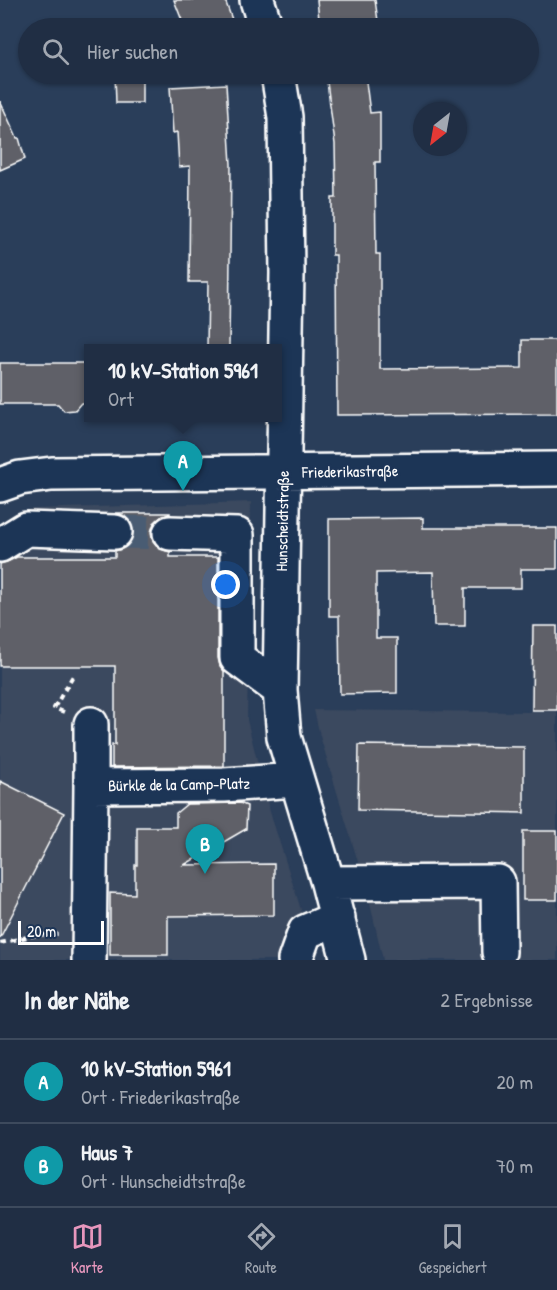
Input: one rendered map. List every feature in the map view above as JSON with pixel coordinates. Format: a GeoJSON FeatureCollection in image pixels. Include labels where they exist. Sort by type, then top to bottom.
{"type":"FeatureCollection","features":[{"type":"Feature","properties":{"kind":"street"},"geometry":{"type":"LineString","coordinates":[[256,0],[262,18]]}},
{"type":"Feature","properties":{"kind":"street","name":"Hunscheidtstraße"},"geometry":{"type":"LineString","coordinates":[[280,84],[285,117],[287,273],[280,690],[284,737],[328,883],[348,960]]}},
{"type":"Feature","properties":{"kind":"street","name":"Friederikastraße"},"geometry":{"type":"LineString","coordinates":[[0,485],[20,478],[52,474],[557,468]]}},
{"type":"Feature","properties":{"kind":"street"},"geometry":{"type":"LineString","coordinates":[[0,545],[26,529],[115,532]]}},
{"type":"Feature","properties":{"kind":"street"},"geometry":{"type":"LineString","coordinates":[[170,533],[237,535],[237,658],[280,690]]}},
{"type":"Feature","properties":{"kind":"street"},"geometry":{"type":"LineString","coordinates":[[91,724],[92,786]]}},
{"type":"Feature","properties":{"kind":"street","name":"Bürkle de la Camp-Platz"},"geometry":{"type":"LineString","coordinates":[[90,947],[92,786],[224,785],[296,780]]}},
{"type":"Feature","properties":{"kind":"street"},"geometry":{"type":"LineString","coordinates":[[328,883],[498,882],[499,952]]}},
{"type":"Feature","properties":{"kind":"street"},"geometry":{"type":"LineString","coordinates":[[295,960],[305,932],[338,918]]}},
{"type":"Feature","properties":{"kind":"path"},"geometry":{"type":"LineString","coordinates":[[0,943],[37,935],[90,947]]}},
{"type":"Feature","properties":{"kind":"shaded area"},"geometry":{"type":"Polygon","coordinates":[[[251,502],[247,720],[270,812],[317,960],[0,960],[0,523],[30,509],[251,502]]]}},
{"type":"Feature","properties":{"kind":"shaded area"},"geometry":{"type":"Polygon","coordinates":[[[531,625],[557,626],[557,960],[383,960],[368,895],[314,710],[530,712],[531,625]]]}},
{"type":"Feature","properties":{"kind":"building"},"geometry":{"type":"Polygon","coordinates":[[[174,0],[225,0],[231,18],[181,18],[174,0]]]}},
{"type":"Feature","properties":{"kind":"building"},"geometry":{"type":"Polygon","coordinates":[[[317,0],[375,0],[378,18],[319,18],[317,0]]]}},
{"type":"Feature","properties":{"kind":"building"},"geometry":{"type":"Polygon","coordinates":[[[115,84],[142,84],[142,103],[116,103],[115,84]]]}},
{"type":"Feature","properties":{"kind":"building"},"geometry":{"type":"Polygon","coordinates":[[[226,84],[231,164],[229,344],[207,344],[208,282],[189,282],[190,166],[179,167],[177,132],[173,133],[170,87],[226,84]]]}},
{"type":"Feature","properties":{"kind":"building"},"geometry":{"type":"Polygon","coordinates":[[[327,84],[366,84],[370,113],[380,112],[380,162],[375,162],[376,254],[380,254],[380,369],[522,368],[522,340],[557,340],[557,414],[337,415],[336,255],[332,255],[332,198],[336,198],[335,144],[327,84]]]}},
{"type":"Feature","properties":{"kind":"building"},"geometry":{"type":"Polygon","coordinates":[[[0,101],[19,138],[25,159],[0,170],[0,101]]]}},
{"type":"Feature","properties":{"kind":"building"},"geometry":{"type":"Polygon","coordinates":[[[0,363],[84,363],[84,403],[81,403],[75,410],[64,411],[58,404],[0,404],[0,363]]]}},
{"type":"Feature","properties":{"kind":"building"},"geometry":{"type":"Polygon","coordinates":[[[115,513],[170,513],[154,523],[151,532],[153,541],[160,549],[170,552],[170,557],[218,557],[218,658],[224,671],[224,766],[112,767],[112,745],[115,745],[115,666],[0,666],[0,564],[17,557],[115,557],[115,551],[131,542],[134,532],[125,516],[115,513]]]}},
{"type":"Feature","properties":{"kind":"building"},"geometry":{"type":"Polygon","coordinates":[[[423,518],[423,528],[557,528],[557,569],[521,569],[521,588],[465,588],[465,626],[434,626],[433,572],[376,573],[376,638],[397,638],[397,693],[340,694],[339,616],[329,616],[329,519],[423,518]]]}},
{"type":"Feature","properties":{"kind":"building"},"geometry":{"type":"Polygon","coordinates":[[[533,626],[557,626],[557,710],[532,710],[533,626]]]}},
{"type":"Feature","properties":{"kind":"building"},"geometry":{"type":"Polygon","coordinates":[[[359,745],[524,747],[524,813],[358,810],[359,745]]]}},
{"type":"Feature","properties":{"kind":"building"},"geometry":{"type":"Polygon","coordinates":[[[0,781],[64,813],[0,938],[0,781]]]}},
{"type":"Feature","properties":{"kind":"building"},"geometry":{"type":"Polygon","coordinates":[[[240,803],[247,806],[246,829],[184,865],[274,864],[274,915],[168,916],[168,955],[110,955],[110,893],[135,894],[137,827],[176,827],[176,813],[187,804],[240,803]]]}},
{"type":"Feature","properties":{"kind":"building"},"geometry":{"type":"Polygon","coordinates":[[[523,831],[557,831],[557,900],[523,900],[523,831]]]}},
{"type":"Feature","properties":{"kind":"tunnel"},"geometry":{"type":"LineString","coordinates":[[115,532],[170,533]]}},
{"type":"Feature","properties":{"kind":"place","name":"10 kV-Station 5961"},"geometry":{"type":"Point","coordinates":[183,491]}},
{"type":"Feature","properties":{"kind":"place","name":"Haus 7"},"geometry":{"type":"Point","coordinates":[205,874]}}]}
